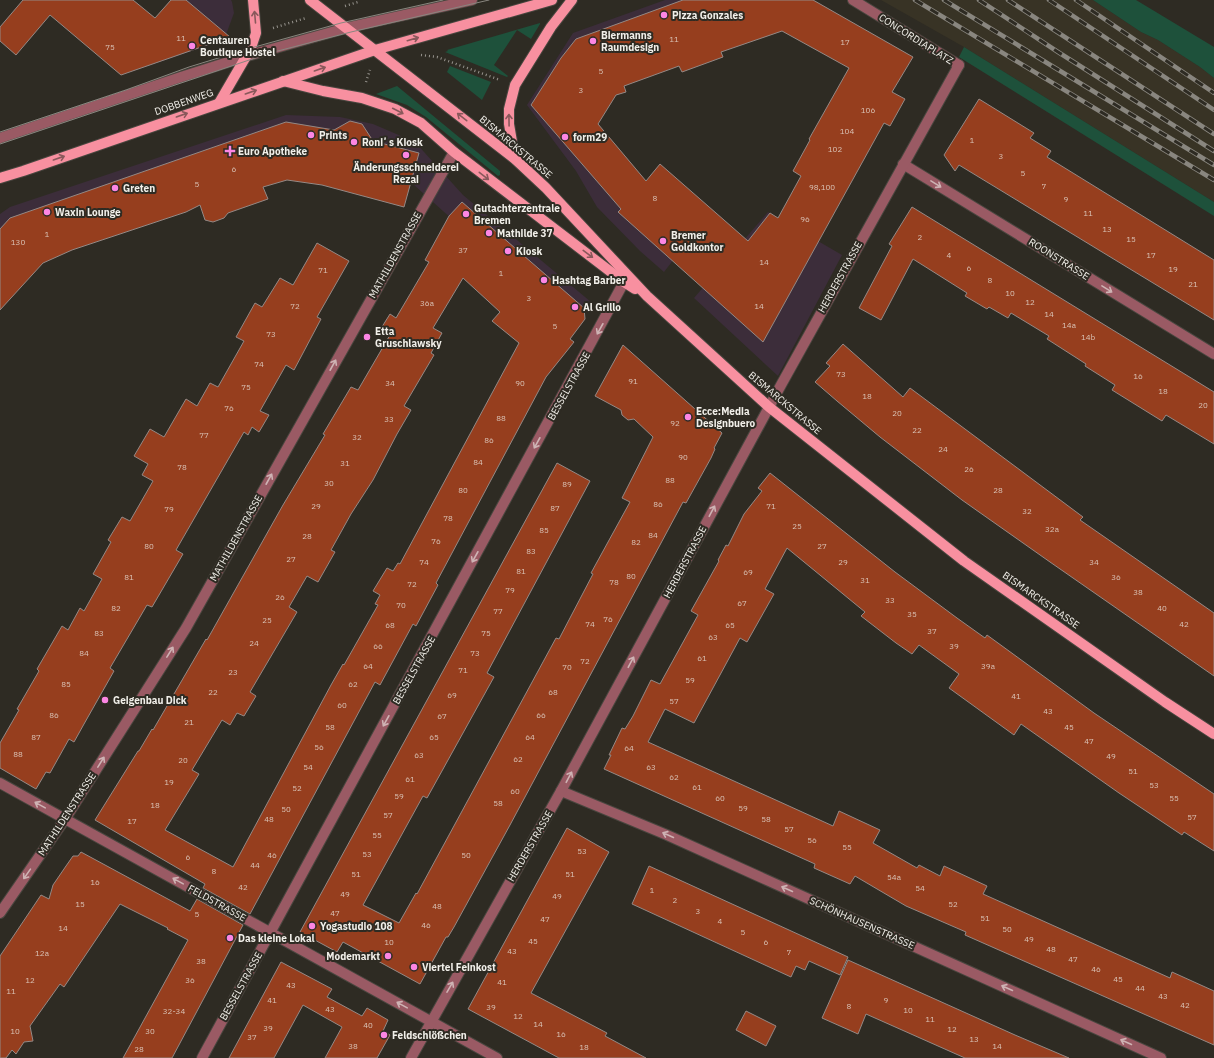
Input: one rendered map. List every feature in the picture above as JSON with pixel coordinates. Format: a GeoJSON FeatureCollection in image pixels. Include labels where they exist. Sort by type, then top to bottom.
{"type":"FeatureCollection","features":[{"type":"Feature","properties":{"kind":"main road"},"geometry":{"type":"LineString","coordinates":[[219,102],[247,56],[256,33],[253,0]]}},
{"type":"Feature","properties":{"kind":"main road","name":"BISMARCKSTRASSE"},"geometry":{"type":"LineString","coordinates":[[310,0],[515,159],[546,188],[647,296],[769,407],[964,561],[1165,702],[1214,734]]}},
{"type":"Feature","properties":{"kind":"main road","name":"DOBBENWEG"},"geometry":{"type":"LineString","coordinates":[[0,178],[375,50],[552,0]]}},
{"type":"Feature","properties":{"kind":"main road"},"geometry":{"type":"LineString","coordinates":[[515,159],[509,124],[509,109],[515,85],[551,27],[572,0]]}},
{"type":"Feature","properties":{"kind":"main road"},"geometry":{"type":"LineString","coordinates":[[283,81],[323,91],[362,98],[395,109],[421,123],[454,152],[624,282],[647,296]]}},
{"type":"Feature","properties":{"kind":"street"},"geometry":{"type":"LineString","coordinates":[[0,138],[247,56],[346,28],[472,0]]}},
{"type":"Feature","properties":{"kind":"street","name":"CONCORDIAPLATZ"},"geometry":{"type":"LineString","coordinates":[[853,0],[959,65]]}},
{"type":"Feature","properties":{"kind":"street","name":"HERDERSTRASSE"},"geometry":{"type":"LineString","coordinates":[[410,1058],[561,791],[769,407],[959,65]]}},
{"type":"Feature","properties":{"kind":"street","name":"MATHILDENSTRASSE"},"geometry":{"type":"LineString","coordinates":[[0,913],[65,819],[186,628],[454,152]]}},
{"type":"Feature","properties":{"kind":"street","name":"ROONSTRASSE"},"geometry":{"type":"LineString","coordinates":[[903,164],[1214,354]]}},
{"type":"Feature","properties":{"kind":"street","name":"BESSELSTRASSE"},"geometry":{"type":"LineString","coordinates":[[202,1058],[624,282]]}},
{"type":"Feature","properties":{"kind":"street","name":"FELDSTRASSE"},"geometry":{"type":"LineString","coordinates":[[0,783],[498,1058]]}},
{"type":"Feature","properties":{"kind":"street","name":"SCHÖNHAUSENSTRASSE"},"geometry":{"type":"LineString","coordinates":[[561,791],[667,835],[1161,1058]]}},
{"type":"Feature","properties":{"kind":"path"},"geometry":{"type":"LineString","coordinates":[[256,33],[326,12]]}},
{"type":"Feature","properties":{"kind":"path"},"geometry":{"type":"LineString","coordinates":[[362,98],[375,50]]}},
{"type":"Feature","properties":{"kind":"path"},"geometry":{"type":"LineString","coordinates":[[414,54],[437,57],[515,85]]}},
{"type":"Feature","properties":{"kind":"shaded area"},"geometry":{"type":"Polygon","coordinates":[[[171,0],[231,0],[234,13],[224,40],[121,75],[114,68],[171,0]]]}},
{"type":"Feature","properties":{"kind":"shaded area"},"geometry":{"type":"Polygon","coordinates":[[[665,0],[800,0],[603,71],[579,110],[643,180],[698,228],[664,272],[640,251],[597,207],[576,171],[527,105],[573,33],[665,0]]]}},
{"type":"Feature","properties":{"kind":"shaded area"},"geometry":{"type":"Polygon","coordinates":[[[881,0],[1093,0],[1141,32],[1158,40],[1200,67],[1214,78],[1214,202],[964,47],[881,0]]]}},
{"type":"Feature","properties":{"kind":"shaded area"},"geometry":{"type":"Polygon","coordinates":[[[286,115],[340,117],[373,124],[415,142],[463,195],[591,302],[571,326],[394,167],[297,143],[0,265],[0,214],[10,207],[286,115]]]}},
{"type":"Feature","properties":{"kind":"shaded area"},"geometry":{"type":"Polygon","coordinates":[[[768,212],[842,255],[778,376],[694,298],[768,212]]]}},
{"type":"Feature","properties":{"kind":"green space"},"geometry":{"type":"Polygon","coordinates":[[[1093,0],[1136,0],[1214,47],[1214,78],[1200,67],[1158,40],[1141,32],[1093,0]]]}},
{"type":"Feature","properties":{"kind":"green space"},"geometry":{"type":"Polygon","coordinates":[[[540,23],[531,39],[517,30],[494,65],[508,76],[507,77],[445,52],[448,51],[447,50],[540,23]]]}},
{"type":"Feature","properties":{"kind":"green space"},"geometry":{"type":"Polygon","coordinates":[[[964,47],[1214,202],[1214,216],[959,57],[964,47]]]}},
{"type":"Feature","properties":{"kind":"green space"},"geometry":{"type":"Polygon","coordinates":[[[450,66],[491,82],[482,100],[447,72],[450,66]]]}},
{"type":"Feature","properties":{"kind":"green space"},"geometry":{"type":"Polygon","coordinates":[[[397,86],[500,171],[500,175],[498,176],[426,117],[407,105],[376,94],[397,86]]]}},
{"type":"Feature","properties":{"kind":"building"},"geometry":{"type":"Polygon","coordinates":[[[23,0],[133,0],[155,18],[171,0],[186,0],[230,37],[121,75],[50,15],[16,55],[0,41],[0,27],[23,0]]]}},
{"type":"Feature","properties":{"kind":"building"},"geometry":{"type":"Polygon","coordinates":[[[683,0],[813,0],[913,57],[892,92],[905,99],[890,126],[884,123],[763,342],[618,212],[621,209],[531,105],[561,58],[576,39],[683,0]],[[782,31],[721,52],[723,57],[682,72],[679,66],[624,86],[626,92],[616,95],[598,124],[646,181],[660,164],[748,241],[770,213],[778,218],[801,176],[793,171],[810,140],[809,139],[849,68],[782,31]]]}},
{"type":"Feature","properties":{"kind":"building"},"geometry":{"type":"Polygon","coordinates":[[[979,99],[1034,133],[1030,138],[1051,151],[1047,157],[1214,260],[1214,320],[959,165],[955,171],[944,155],[979,99]]]}},
{"type":"Feature","properties":{"kind":"building"},"geometry":{"type":"Polygon","coordinates":[[[350,121],[362,124],[373,141],[419,153],[404,207],[322,185],[287,180],[263,187],[268,199],[228,213],[224,218],[213,222],[205,220],[200,205],[186,212],[72,250],[43,263],[0,310],[0,229],[10,218],[286,122],[334,130],[350,121]]]}},
{"type":"Feature","properties":{"kind":"building"},"geometry":{"type":"Polygon","coordinates":[[[462,202],[584,308],[585,319],[570,339],[574,342],[546,377],[436,583],[438,585],[416,626],[413,624],[380,685],[375,682],[250,914],[203,888],[205,884],[95,820],[152,729],[153,730],[206,639],[207,640],[351,387],[358,390],[390,335],[380,330],[390,314],[396,318],[429,262],[425,260],[449,216],[462,202]],[[463,278],[433,328],[442,333],[431,353],[434,355],[404,406],[411,410],[373,480],[351,514],[331,550],[335,552],[318,582],[307,576],[289,607],[297,612],[250,692],[256,696],[244,716],[237,713],[230,725],[222,720],[192,770],[199,774],[165,830],[233,867],[331,685],[378,605],[375,604],[380,595],[373,591],[387,568],[393,571],[398,563],[400,564],[519,343],[492,321],[500,312],[463,278]]]}},
{"type":"Feature","properties":{"kind":"building"},"geometry":{"type":"Polygon","coordinates":[[[912,207],[1214,392],[1214,444],[1166,415],[1162,421],[1112,390],[1115,385],[1047,339],[1049,336],[1011,313],[1008,318],[989,307],[987,309],[965,296],[967,293],[913,259],[881,320],[859,308],[892,246],[889,244],[912,207]]]}},
{"type":"Feature","properties":{"kind":"building"},"geometry":{"type":"Polygon","coordinates":[[[317,243],[349,261],[317,317],[321,319],[294,370],[286,365],[260,411],[269,415],[259,432],[252,427],[248,435],[244,432],[176,550],[183,554],[152,607],[147,605],[110,668],[114,671],[74,742],[69,739],[50,773],[46,772],[36,789],[0,768],[0,743],[19,710],[17,709],[39,671],[37,669],[62,626],[68,630],[80,608],[84,611],[102,579],[93,574],[111,542],[108,540],[122,517],[130,521],[153,481],[142,475],[148,464],[134,456],[150,429],[164,437],[186,399],[197,406],[210,383],[218,387],[244,341],[236,337],[255,303],[262,307],[280,278],[293,285],[317,243]]]}},
{"type":"Feature","properties":{"kind":"building"},"geometry":{"type":"Polygon","coordinates":[[[843,344],[903,397],[910,388],[1083,517],[1080,520],[1214,613],[1214,676],[962,500],[880,437],[815,382],[830,366],[826,363],[843,344]]]}},
{"type":"Feature","properties":{"kind":"building"},"geometry":{"type":"Polygon","coordinates":[[[623,345],[722,433],[714,448],[715,449],[711,458],[686,503],[683,502],[510,825],[454,927],[448,937],[446,937],[420,984],[343,942],[337,952],[300,932],[557,463],[590,481],[487,673],[494,677],[427,798],[423,796],[363,905],[399,923],[416,893],[417,894],[556,638],[559,639],[593,574],[591,573],[630,502],[622,498],[653,437],[634,419],[628,420],[622,415],[621,410],[595,396],[623,345]]]}},
{"type":"Feature","properties":{"kind":"building"},"geometry":{"type":"Polygon","coordinates":[[[770,473],[895,572],[957,618],[985,638],[987,635],[1094,713],[1214,794],[1214,851],[1184,832],[1182,835],[1021,724],[1014,735],[949,688],[959,674],[919,645],[912,654],[896,643],[861,616],[865,612],[787,548],[765,589],[774,594],[747,642],[740,638],[694,723],[665,709],[648,742],[833,826],[839,811],[880,830],[873,843],[917,868],[919,865],[940,876],[944,866],[987,886],[983,894],[1170,978],[1172,972],[1214,991],[1214,1045],[965,935],[966,932],[906,906],[855,876],[850,884],[814,868],[815,864],[604,769],[622,728],[625,729],[633,716],[651,680],[660,684],[698,615],[691,611],[719,561],[718,560],[726,545],[728,546],[744,514],[762,491],[758,488],[770,473]]]}},
{"type":"Feature","properties":{"kind":"building"},"geometry":{"type":"Polygon","coordinates":[[[567,828],[609,852],[531,993],[607,1033],[605,1036],[646,1058],[559,1058],[468,1009],[567,828]]]}},
{"type":"Feature","properties":{"kind":"building"},"geometry":{"type":"Polygon","coordinates":[[[81,852],[190,911],[197,899],[243,925],[172,1058],[123,1058],[188,940],[167,929],[168,928],[120,904],[64,987],[60,984],[30,1026],[33,1041],[24,1042],[16,1054],[12,1050],[6,1058],[0,1058],[0,956],[41,895],[49,899],[53,885],[73,856],[78,856],[81,852]]]}},
{"type":"Feature","properties":{"kind":"building"},"geometry":{"type":"Polygon","coordinates":[[[649,866],[848,957],[840,975],[809,961],[805,970],[796,966],[791,977],[632,904],[649,866]]]}},
{"type":"Feature","properties":{"kind":"building"},"geometry":{"type":"Polygon","coordinates":[[[848,960],[1069,1058],[965,1058],[866,1014],[858,1034],[822,1018],[848,960]]]}},
{"type":"Feature","properties":{"kind":"building"},"geometry":{"type":"Polygon","coordinates":[[[281,962],[332,989],[327,997],[362,1016],[367,1008],[388,1020],[383,1031],[390,1035],[377,1058],[325,1058],[342,1027],[303,1005],[274,1058],[229,1058],[281,962]]]}},
{"type":"Feature","properties":{"kind":"building"},"geometry":{"type":"Polygon","coordinates":[[[746,1011],[776,1026],[766,1046],[736,1030],[746,1011]]]}},
{"type":"Feature","properties":{"kind":"tram line"},"geometry":{"type":"LineString","coordinates":[[0,132],[126,90],[189,67],[251,48],[341,23],[443,0]]}},
{"type":"Feature","properties":{"kind":"tram line"},"geometry":{"type":"LineString","coordinates":[[0,144],[270,53],[351,32],[489,0]]}},
{"type":"Feature","properties":{"kind":"railway"},"geometry":{"type":"LineString","coordinates":[[915,0],[1214,180]]}},
{"type":"Feature","properties":{"kind":"railway"},"geometry":{"type":"LineString","coordinates":[[944,0],[1214,165]]}},
{"type":"Feature","properties":{"kind":"railway"},"geometry":{"type":"LineString","coordinates":[[979,0],[1214,151]]}},
{"type":"Feature","properties":{"kind":"railway"},"geometry":{"type":"LineString","coordinates":[[1008,0],[1214,134]]}},
{"type":"Feature","properties":{"kind":"railway"},"geometry":{"type":"LineString","coordinates":[[1049,0],[1214,110]]}},
{"type":"Feature","properties":{"kind":"railway"},"geometry":{"type":"LineString","coordinates":[[1076,0],[1214,93]]}},
{"type":"Feature","properties":{"kind":"place","name":"Pizza Gonzales"},"geometry":{"type":"Point","coordinates":[664,15]}},
{"type":"Feature","properties":{"kind":"place","name":"Biermanns Raumdesign"},"geometry":{"type":"Point","coordinates":[593,41]}},
{"type":"Feature","properties":{"kind":"place","name":"Centauren Boutique Hostel"},"geometry":{"type":"Point","coordinates":[192,46]}},
{"type":"Feature","properties":{"kind":"place","name":"Prints"},"geometry":{"type":"Point","coordinates":[311,135]}},
{"type":"Feature","properties":{"kind":"place","name":"form29"},"geometry":{"type":"Point","coordinates":[565,137]}},
{"type":"Feature","properties":{"kind":"place","name":"Roniʼs Kiosk"},"geometry":{"type":"Point","coordinates":[354,142]}},
{"type":"Feature","properties":{"kind":"place","name":"Euro Apotheke"},"geometry":{"type":"Point","coordinates":[230,151]}},
{"type":"Feature","properties":{"kind":"place","name":"Änderungsschneiderei Rezai"},"geometry":{"type":"Point","coordinates":[406,155]}},
{"type":"Feature","properties":{"kind":"place","name":"Greten"},"geometry":{"type":"Point","coordinates":[115,188]}},
{"type":"Feature","properties":{"kind":"place","name":"Waxin Lounge"},"geometry":{"type":"Point","coordinates":[47,212]}},
{"type":"Feature","properties":{"kind":"place","name":"Gutachterzentrale Bremen"},"geometry":{"type":"Point","coordinates":[466,214]}},
{"type":"Feature","properties":{"kind":"place","name":"Mathilde 37"},"geometry":{"type":"Point","coordinates":[489,233]}},
{"type":"Feature","properties":{"kind":"place","name":"Bremer Goldkontor"},"geometry":{"type":"Point","coordinates":[663,241]}},
{"type":"Feature","properties":{"kind":"place","name":"Kiosk"},"geometry":{"type":"Point","coordinates":[508,251]}},
{"type":"Feature","properties":{"kind":"place","name":"Hashtag Barber"},"geometry":{"type":"Point","coordinates":[544,280]}},
{"type":"Feature","properties":{"kind":"place","name":"Al Grillo"},"geometry":{"type":"Point","coordinates":[575,307]}},
{"type":"Feature","properties":{"kind":"place","name":"Etta Gruschlawsky"},"geometry":{"type":"Point","coordinates":[367,337]}},
{"type":"Feature","properties":{"kind":"place","name":"Ecce:Media Designbuero"},"geometry":{"type":"Point","coordinates":[688,417]}},
{"type":"Feature","properties":{"kind":"place","name":"Geigenbau Dick"},"geometry":{"type":"Point","coordinates":[105,700]}},
{"type":"Feature","properties":{"kind":"place","name":"Yogastudio 108"},"geometry":{"type":"Point","coordinates":[312,926]}},
{"type":"Feature","properties":{"kind":"place","name":"Das kleine Lokal"},"geometry":{"type":"Point","coordinates":[230,938]}},
{"type":"Feature","properties":{"kind":"place","name":"Modemarkt"},"geometry":{"type":"Point","coordinates":[388,956]}},
{"type":"Feature","properties":{"kind":"place","name":"Viertel Feinkost"},"geometry":{"type":"Point","coordinates":[414,967]}},
{"type":"Feature","properties":{"kind":"place","name":"Feldschlößchen"},"geometry":{"type":"Point","coordinates":[384,1035]}}]}
